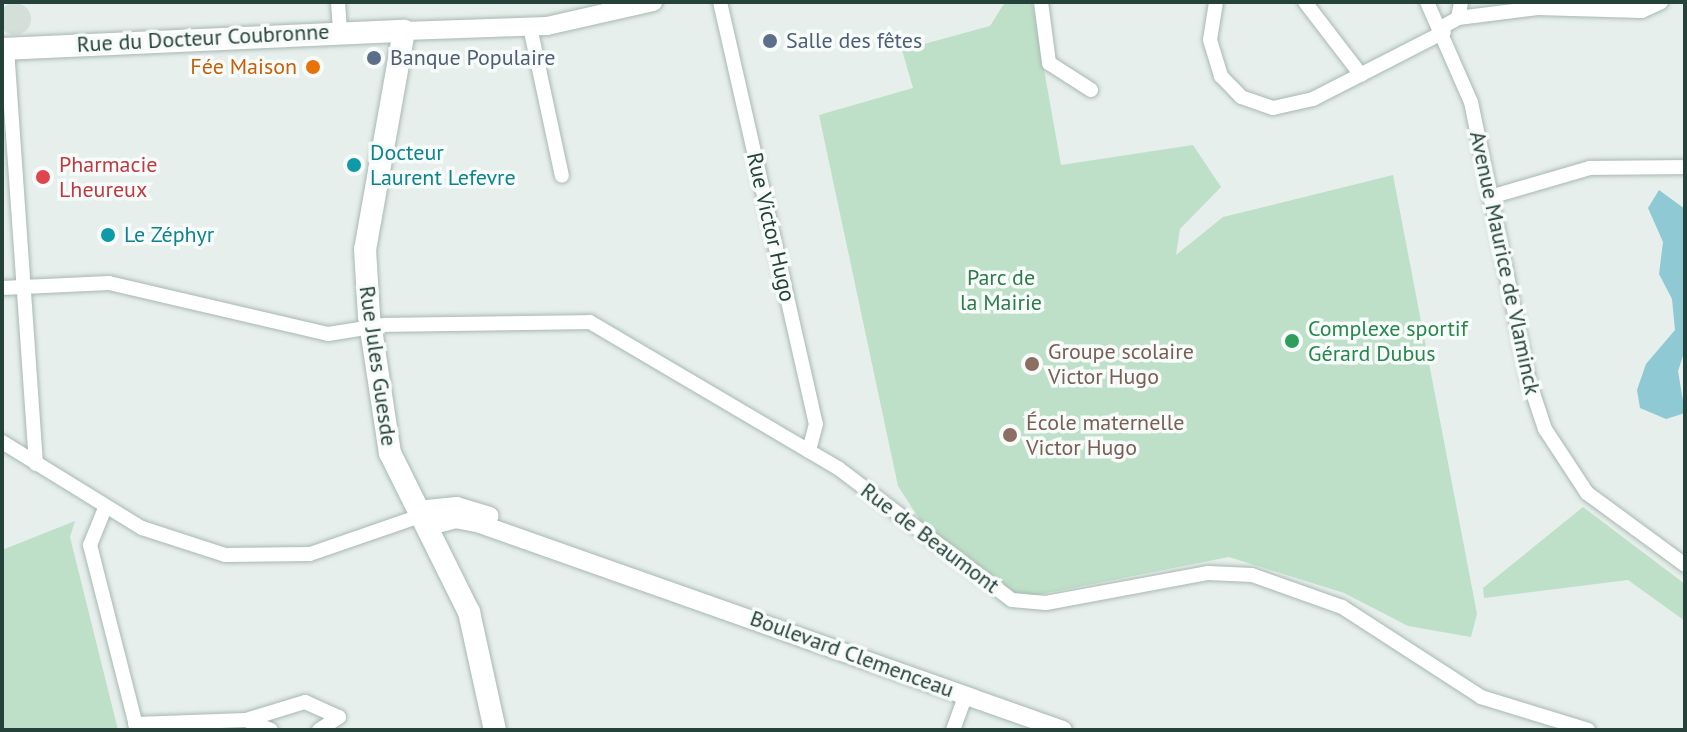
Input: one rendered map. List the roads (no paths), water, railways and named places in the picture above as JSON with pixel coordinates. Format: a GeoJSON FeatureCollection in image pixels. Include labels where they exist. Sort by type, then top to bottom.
{"type":"FeatureCollection","features":[{"type":"Feature","properties":{"kind":"main road","name":"Rue du Docteur Coubronne"},"geometry":{"type":"LineString","coordinates":[[4,49],[340,30],[404,31]]}},
{"type":"Feature","properties":{"kind":"main road","name":"Rue Jules Guesde"},"geometry":{"type":"LineString","coordinates":[[404,31],[365,249],[371,327],[390,453],[474,626],[495,730]]}},
{"type":"Feature","properties":{"kind":"street"},"geometry":{"type":"LineString","coordinates":[[338,2],[340,30]]}},
{"type":"Feature","properties":{"kind":"street"},"geometry":{"type":"LineString","coordinates":[[404,31],[530,27],[584,10],[653,2]]}},
{"type":"Feature","properties":{"kind":"street","name":"Rue Victor Hugo"},"geometry":{"type":"LineString","coordinates":[[720,2],[816,424],[809,451]]}},
{"type":"Feature","properties":{"kind":"street"},"geometry":{"type":"LineString","coordinates":[[1041,2],[1049,63],[1091,90]]}},
{"type":"Feature","properties":{"kind":"street"},"geometry":{"type":"LineString","coordinates":[[1216,2],[1213,57],[1241,97],[1290,107],[1361,75],[1443,30],[1458,18],[1566,6],[1642,11],[1661,2]]}},
{"type":"Feature","properties":{"kind":"street"},"geometry":{"type":"LineString","coordinates":[[1305,2],[1361,75]]}},
{"type":"Feature","properties":{"kind":"street","name":"Avenue Maurice de Vlaminck"},"geometry":{"type":"LineString","coordinates":[[1427,2],[1443,30],[1468,91],[1528,378],[1551,440],[1597,503],[1685,565]]}},
{"type":"Feature","properties":{"kind":"street"},"geometry":{"type":"LineString","coordinates":[[1458,18],[1461,2]]}},
{"type":"Feature","properties":{"kind":"street"},"geometry":{"type":"LineString","coordinates":[[530,27],[562,176]]}},
{"type":"Feature","properties":{"kind":"street"},"geometry":{"type":"LineString","coordinates":[[4,49],[36,464]]}},
{"type":"Feature","properties":{"kind":"street"},"geometry":{"type":"LineString","coordinates":[[1490,197],[1590,168],[1685,167]]}},
{"type":"Feature","properties":{"kind":"street","name":"Rue de Beaumont"},"geometry":{"type":"LineString","coordinates":[[2,288],[109,283],[321,334],[371,327],[590,322],[809,451],[1021,603],[1208,573],[1252,575],[1342,607],[1481,697],[1588,730]]}},
{"type":"Feature","properties":{"kind":"street"},"geometry":{"type":"LineString","coordinates":[[2,442],[105,508],[177,543],[252,557],[330,550],[421,518]]}},
{"type":"Feature","properties":{"kind":"street"},"geometry":{"type":"LineString","coordinates":[[2,452],[36,464]]}},
{"type":"Feature","properties":{"kind":"street"},"geometry":{"type":"LineString","coordinates":[[105,508],[90,545],[136,727],[246,720],[305,702],[339,717],[319,730]]}},
{"type":"Feature","properties":{"kind":"street","name":"Boulevard Clemenceau"},"geometry":{"type":"LineString","coordinates":[[421,518],[467,508],[640,578],[1063,730]]}},
{"type":"Feature","properties":{"kind":"street"},"geometry":{"type":"LineString","coordinates":[[953,730],[966,695]]}},
{"type":"Feature","properties":{"kind":"street"},"geometry":{"type":"LineString","coordinates":[[246,720],[271,730]]}},
{"type":"Feature","properties":{"kind":"water"},"geometry":{"type":"Polygon","coordinates":[[[1659,190],[1685,209],[1685,350],[1678,371],[1685,413],[1666,419],[1640,408],[1637,390],[1646,364],[1675,330],[1672,299],[1659,274],[1663,242],[1648,208],[1659,190]]]}},
{"type":"Feature","properties":{"kind":"place","name":"Salle des fêtes"},"geometry":{"type":"Point","coordinates":[770,41]}},
{"type":"Feature","properties":{"kind":"place","name":"Banque Populaire"},"geometry":{"type":"Point","coordinates":[374,58]}},
{"type":"Feature","properties":{"kind":"place","name":"Fée Maison"},"geometry":{"type":"Point","coordinates":[313,67]}},
{"type":"Feature","properties":{"kind":"place","name":"Docteur Laurent Lefevre"},"geometry":{"type":"Point","coordinates":[354,165]}},
{"type":"Feature","properties":{"kind":"place","name":"Pharmacie Lheureux"},"geometry":{"type":"Point","coordinates":[43,177]}},
{"type":"Feature","properties":{"kind":"place","name":"Le Zéphyr"},"geometry":{"type":"Point","coordinates":[108,235]}},
{"type":"Feature","properties":{"kind":"place","name":"Complexe sportif Gérard Dubus"},"geometry":{"type":"Point","coordinates":[1292,341]}},
{"type":"Feature","properties":{"kind":"place","name":"Groupe scolaire Victor Hugo"},"geometry":{"type":"Point","coordinates":[1032,364]}},
{"type":"Feature","properties":{"kind":"place","name":"École maternelle Victor Hugo"},"geometry":{"type":"Point","coordinates":[1010,435]}},
{"type":"Feature","properties":{"kind":"park label","name":"Parc de la Mairie"},"geometry":{"type":"Point","coordinates":[1001,290]}}]}
